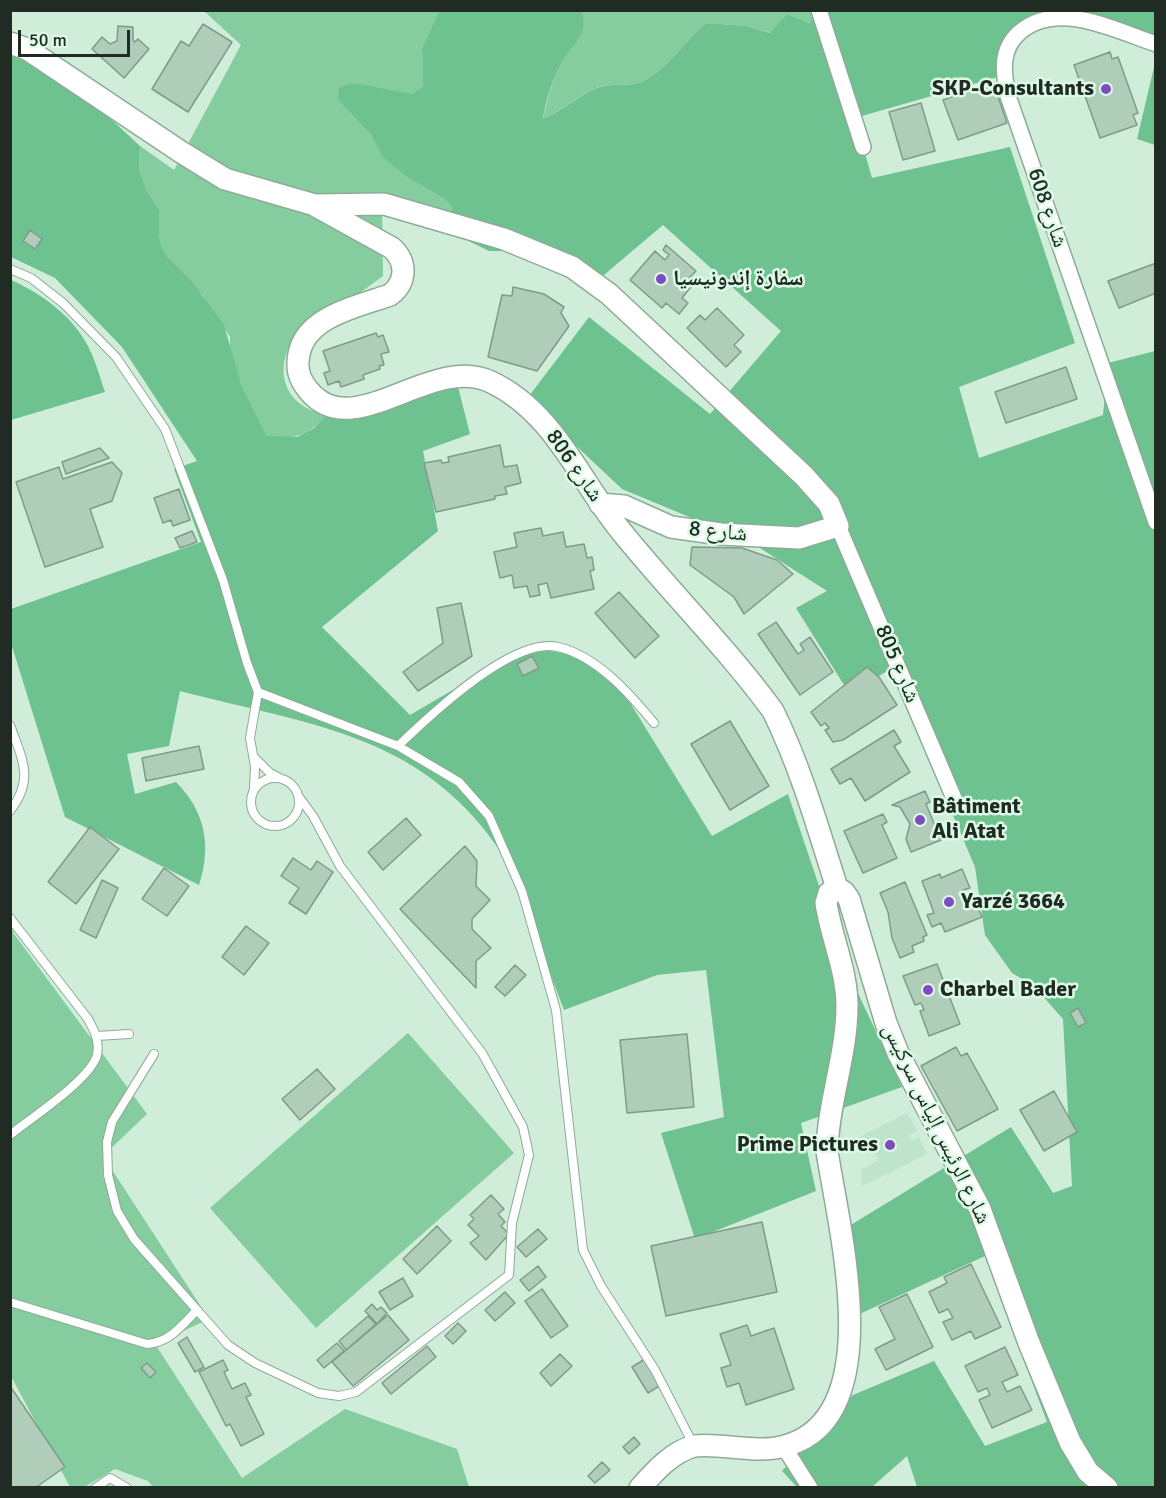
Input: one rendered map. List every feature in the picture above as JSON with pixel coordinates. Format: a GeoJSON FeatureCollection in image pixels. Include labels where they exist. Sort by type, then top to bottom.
{"type":"FeatureCollection","features":[{"type":"Feature","properties":{"kind":"street"},"geometry":{"type":"LineString","coordinates":[[819,10],[863,147]]}},
{"type":"Feature","properties":{"kind":"street","name":"شارع 608"},"geometry":{"type":"LineString","coordinates":[[1155,44],[1083,19],[1044,18],[1028,25],[1008,45],[1003,74],[1008,96],[1155,522]]}},
{"type":"Feature","properties":{"kind":"street"},"geometry":{"type":"LineString","coordinates":[[10,43],[27,49],[225,179],[315,206],[384,204],[504,239],[572,267],[609,294],[804,476],[829,504],[838,526]]}},
{"type":"Feature","properties":{"kind":"street","name":"شارع 806"},"geometry":{"type":"LineString","coordinates":[[315,206],[392,248],[400,257],[404,269],[399,286],[390,295],[319,323],[299,350],[297,365],[300,380],[314,397],[330,408],[348,410],[438,379],[471,375],[491,381],[515,397],[562,443],[600,504],[773,711],[790,746],[807,791],[837,888]]}},
{"type":"Feature","properties":{"kind":"street","name":"شارع 8"},"geometry":{"type":"LineString","coordinates":[[600,504],[624,507],[671,527],[721,534],[800,538],[838,526]]}},
{"type":"Feature","properties":{"kind":"street","name":"شارع 805"},"geometry":{"type":"LineString","coordinates":[[838,526],[956,803]]}},
{"type":"Feature","properties":{"kind":"street","name":"شارع الرئيس إلياس سركيس"},"geometry":{"type":"LineString","coordinates":[[640,1488],[661,1466],[683,1449],[694,1446],[784,1447],[808,1436],[820,1425],[843,1387],[850,1350],[851,1314],[827,1151],[827,1129],[840,1070],[847,1005],[846,985],[826,903],[829,893],[837,888],[849,899],[885,1023],[898,1053],[980,1209],[1056,1410],[1088,1472],[1107,1488]]}},
{"type":"Feature","properties":{"kind":"street"},"geometry":{"type":"LineString","coordinates":[[784,1447],[810,1488]]}},
{"type":"Feature","properties":{"kind":"lane"},"geometry":{"type":"LineString","coordinates":[[10,269],[31,278],[63,303],[108,349],[165,429],[223,580],[247,663],[258,692],[251,722],[255,767],[254,790],[251,798],[253,813],[264,824],[278,826],[285,824],[296,815],[299,797]]}},
{"type":"Feature","properties":{"kind":"lane"},"geometry":{"type":"LineString","coordinates":[[398,746],[449,698],[516,654],[549,646],[567,650],[596,666],[636,701],[654,723]]}},
{"type":"Feature","properties":{"kind":"lane"},"geometry":{"type":"LineString","coordinates":[[258,692],[398,746],[459,782],[489,816],[500,836],[522,891],[556,1010],[583,1250],[601,1286],[656,1370],[694,1446]]}},
{"type":"Feature","properties":{"kind":"lane"},"geometry":{"type":"LineString","coordinates":[[10,725],[25,776],[20,798],[10,811]]}},
{"type":"Feature","properties":{"kind":"lane"},"geometry":{"type":"LineString","coordinates":[[154,1054],[109,1130],[108,1174],[117,1211],[134,1239],[195,1311],[228,1345],[255,1363],[318,1393],[339,1396],[356,1392],[492,1289],[511,1270],[512,1223],[529,1155],[523,1127],[482,1053],[340,866],[313,816],[295,789],[270,773],[253,755]]}},
{"type":"Feature","properties":{"kind":"lane"},"geometry":{"type":"LineString","coordinates":[[254,790],[265,780],[280,779]]}},
{"type":"Feature","properties":{"kind":"lane"},"geometry":{"type":"LineString","coordinates":[[296,815],[313,816]]}},
{"type":"Feature","properties":{"kind":"lane"},"geometry":{"type":"LineString","coordinates":[[10,918],[88,1019],[97,1036],[97,1056],[76,1084],[10,1135]]}},
{"type":"Feature","properties":{"kind":"lane"},"geometry":{"type":"LineString","coordinates":[[97,1036],[129,1034]]}},
{"type":"Feature","properties":{"kind":"lane"},"geometry":{"type":"LineString","coordinates":[[10,1302],[147,1344],[162,1342],[195,1311]]}},
{"type":"Feature","properties":{"kind":"lane"},"geometry":{"type":"LineString","coordinates":[[95,1488],[110,1478],[126,1487]]}},
{"type":"Feature","properties":{"kind":"shaded area","name":"Prime Pictures"},"geometry":{"type":"Polygon","coordinates":[[[907,1113],[917,1131],[909,1135],[912,1141],[919,1137],[927,1154],[862,1186],[861,1170],[879,1160],[873,1150],[859,1152],[857,1138],[907,1113]]]}},
{"type":"Feature","properties":{"kind":"green space"},"geometry":{"type":"Polygon","coordinates":[[[204,11],[439,11],[422,48],[423,86],[412,94],[387,91],[338,100],[371,135],[385,158],[405,176],[443,198],[452,207],[450,219],[382,200],[383,276],[292,342],[286,354],[284,378],[294,398],[303,406],[327,414],[314,427],[293,437],[267,436],[241,384],[230,350],[230,337],[202,294],[167,256],[162,247],[159,236],[159,210],[147,191],[139,169],[140,146],[174,170],[241,45],[204,11]]]}},
{"type":"Feature","properties":{"kind":"green space"},"geometry":{"type":"Polygon","coordinates":[[[439,11],[582,11],[584,26],[582,32],[556,74],[543,119],[593,89],[637,83],[649,78],[706,23],[747,26],[770,33],[787,14],[810,23],[815,11],[1065,11],[1016,42],[1008,74],[855,118],[872,178],[1010,147],[1075,343],[959,387],[979,458],[1103,415],[1108,363],[1155,351],[1155,1487],[917,1487],[907,1456],[872,1487],[797,1487],[782,1471],[853,1395],[934,1361],[985,1446],[1047,1422],[985,1256],[851,1318],[836,1234],[1011,1127],[1053,1193],[1072,1186],[1063,1019],[1033,985],[1012,973],[985,935],[975,867],[891,669],[849,693],[796,608],[827,591],[752,543],[622,489],[572,442],[529,396],[589,317],[710,414],[781,331],[663,225],[591,286],[523,251],[489,251],[440,227],[450,219],[452,207],[443,198],[405,176],[384,158],[371,135],[338,100],[339,88],[350,84],[412,94],[423,86],[422,48],[439,11]]]}},
{"type":"Feature","properties":{"kind":"green space"},"geometry":{"type":"Polygon","coordinates":[[[582,11],[816,11],[810,23],[787,14],[771,33],[747,26],[706,23],[649,78],[637,83],[599,87],[543,119],[556,75],[581,32],[582,11]]]}},
{"type":"Feature","properties":{"kind":"green space"},"geometry":{"type":"Polygon","coordinates":[[[1065,11],[1155,11],[1155,46],[1065,11]]]}},
{"type":"Feature","properties":{"kind":"green space"},"geometry":{"type":"Polygon","coordinates":[[[11,53],[100,109],[140,146],[139,169],[147,191],[159,210],[159,236],[162,247],[167,256],[195,285],[224,325],[241,384],[267,436],[297,437],[314,428],[327,414],[352,406],[416,375],[454,371],[470,434],[423,451],[438,531],[322,627],[410,715],[504,660],[542,650],[570,654],[596,665],[626,696],[712,836],[788,794],[848,972],[902,1087],[801,1123],[816,1191],[695,1239],[661,1133],[724,1117],[706,970],[657,975],[564,1010],[508,863],[476,820],[442,787],[404,761],[364,742],[322,727],[180,691],[169,746],[127,754],[135,794],[176,782],[194,805],[205,843],[203,871],[199,885],[65,817],[11,643],[11,609],[201,542],[174,469],[197,461],[122,347],[55,278],[11,257],[11,53]]]}},
{"type":"Feature","properties":{"kind":"green space"},"geometry":{"type":"Polygon","coordinates":[[[1155,63],[1155,145],[1137,139],[1155,63]]]}},
{"type":"Feature","properties":{"kind":"green space"},"geometry":{"type":"Polygon","coordinates":[[[11,280],[45,299],[75,326],[91,353],[105,392],[11,420],[11,280]]]}},
{"type":"Feature","properties":{"kind":"green space"},"geometry":{"type":"Polygon","coordinates":[[[10,923],[14,934],[147,1114],[103,1156],[209,1319],[155,1344],[242,1478],[345,1409],[457,1449],[469,1487],[153,1487],[148,1481],[115,1469],[84,1487],[70,1487],[11,1376],[10,923]]]}},
{"type":"Feature","properties":{"kind":"green space"},"geometry":{"type":"Polygon","coordinates":[[[408,1033],[514,1153],[316,1328],[210,1208],[408,1033]]]}},
{"type":"Feature","properties":{"kind":"building"},"geometry":{"type":"Polygon","coordinates":[[[203,24],[232,42],[188,112],[152,89],[181,41],[189,46],[203,24]]]}},
{"type":"Feature","properties":{"kind":"building"},"geometry":{"type":"Polygon","coordinates":[[[118,26],[133,27],[133,40],[135,42],[138,39],[149,49],[124,78],[92,49],[102,37],[110,44],[117,41],[118,26]]]}},
{"type":"Feature","properties":{"kind":"building","name":"SKP-Consultants"},"geometry":{"type":"Polygon","coordinates":[[[1110,52],[1112,59],[1118,57],[1138,113],[1133,115],[1137,125],[1100,138],[1074,65],[1110,52]]]}},
{"type":"Feature","properties":{"kind":"building"},"geometry":{"type":"Polygon","coordinates":[[[993,82],[1007,123],[958,140],[943,100],[993,82]]]}},
{"type":"Feature","properties":{"kind":"building"},"geometry":{"type":"Polygon","coordinates":[[[921,103],[935,151],[903,160],[889,112],[921,103]]]}},
{"type":"Feature","properties":{"kind":"building"},"geometry":{"type":"Polygon","coordinates":[[[30,230],[42,239],[35,249],[23,241],[30,230]]]}},
{"type":"Feature","properties":{"kind":"building","name":"سفارة إندونيسيا"},"geometry":{"type":"Polygon","coordinates":[[[666,245],[696,271],[689,278],[695,282],[682,298],[688,303],[679,314],[666,303],[662,308],[630,280],[655,251],[665,260],[669,255],[663,250],[666,245]]]}},
{"type":"Feature","properties":{"kind":"building"},"geometry":{"type":"Polygon","coordinates":[[[1156,263],[1156,293],[1119,308],[1108,281],[1156,263]]]}},
{"type":"Feature","properties":{"kind":"building"},"geometry":{"type":"Polygon","coordinates":[[[513,287],[544,294],[564,307],[561,313],[569,326],[537,371],[488,357],[502,295],[512,296],[513,287]]]}},
{"type":"Feature","properties":{"kind":"building"},"geometry":{"type":"Polygon","coordinates":[[[717,308],[744,335],[734,345],[741,352],[726,367],[687,328],[700,315],[705,320],[717,308]]]}},
{"type":"Feature","properties":{"kind":"building"},"geometry":{"type":"Polygon","coordinates":[[[376,333],[378,337],[383,335],[389,352],[381,354],[384,365],[379,366],[380,369],[363,375],[364,379],[341,387],[339,381],[328,385],[324,373],[330,371],[323,351],[376,333]]]}},
{"type":"Feature","properties":{"kind":"building"},"geometry":{"type":"Polygon","coordinates":[[[1066,367],[1077,399],[1006,423],[995,392],[1066,367]]]}},
{"type":"Feature","properties":{"kind":"building"},"geometry":{"type":"Polygon","coordinates":[[[500,445],[504,467],[517,465],[521,483],[505,487],[507,494],[495,496],[495,499],[436,512],[424,463],[441,460],[442,463],[449,462],[448,457],[500,445]]]}},
{"type":"Feature","properties":{"kind":"building"},"geometry":{"type":"Polygon","coordinates":[[[100,448],[109,458],[66,474],[62,462],[100,448]]]}},
{"type":"Feature","properties":{"kind":"building"},"geometry":{"type":"Polygon","coordinates":[[[112,462],[122,473],[112,501],[90,509],[103,547],[45,567],[16,482],[59,467],[63,479],[112,462]]]}},
{"type":"Feature","properties":{"kind":"building"},"geometry":{"type":"Polygon","coordinates":[[[179,489],[190,520],[173,526],[171,520],[163,523],[154,498],[179,489]]]}},
{"type":"Feature","properties":{"kind":"building"},"geometry":{"type":"Polygon","coordinates":[[[541,528],[543,536],[563,532],[566,547],[584,544],[587,558],[592,557],[594,570],[590,571],[594,589],[551,598],[547,583],[538,585],[540,595],[530,597],[527,586],[514,588],[512,575],[500,578],[494,552],[517,547],[514,533],[541,528]]]}},
{"type":"Feature","properties":{"kind":"building"},"geometry":{"type":"Polygon","coordinates":[[[192,531],[197,542],[180,548],[175,538],[192,531]]]}},
{"type":"Feature","properties":{"kind":"building"},"geometry":{"type":"Polygon","coordinates":[[[692,547],[742,548],[777,560],[793,574],[744,614],[734,597],[690,565],[692,547]]]}},
{"type":"Feature","properties":{"kind":"building"},"geometry":{"type":"Polygon","coordinates":[[[619,592],[659,636],[635,658],[595,613],[619,592]]]}},
{"type":"Feature","properties":{"kind":"building"},"geometry":{"type":"Polygon","coordinates":[[[461,603],[472,656],[418,691],[403,672],[443,643],[437,608],[461,603]]]}},
{"type":"Feature","properties":{"kind":"building"},"geometry":{"type":"Polygon","coordinates":[[[776,622],[798,654],[804,650],[800,644],[810,637],[833,672],[800,695],[758,634],[776,622]]]}},
{"type":"Feature","properties":{"kind":"building"},"geometry":{"type":"Polygon","coordinates":[[[532,656],[539,668],[523,676],[517,664],[532,656]]]}},
{"type":"Feature","properties":{"kind":"building"},"geometry":{"type":"Polygon","coordinates":[[[867,667],[879,677],[897,705],[843,740],[833,742],[825,730],[829,728],[825,723],[821,726],[811,712],[867,667]]]}},
{"type":"Feature","properties":{"kind":"building"},"geometry":{"type":"Polygon","coordinates":[[[730,721],[769,786],[730,810],[691,744],[730,721]]]}},
{"type":"Feature","properties":{"kind":"building"},"geometry":{"type":"Polygon","coordinates":[[[894,730],[901,742],[894,746],[910,772],[865,801],[851,778],[840,784],[831,769],[894,730]]]}},
{"type":"Feature","properties":{"kind":"building"},"geometry":{"type":"Polygon","coordinates":[[[199,746],[204,769],[146,781],[142,758],[199,746]]]}},
{"type":"Feature","properties":{"kind":"building","name":"Bâtiment Ali Atat"},"geometry":{"type":"Polygon","coordinates":[[[925,791],[930,802],[926,804],[941,840],[911,852],[906,839],[910,824],[900,807],[892,805],[925,791]]]}},
{"type":"Feature","properties":{"kind":"building"},"geometry":{"type":"Polygon","coordinates":[[[883,814],[887,822],[882,825],[897,858],[863,873],[844,831],[883,814]]]}},
{"type":"Feature","properties":{"kind":"building"},"geometry":{"type":"Polygon","coordinates":[[[406,818],[421,835],[383,870],[368,852],[406,818]]]}},
{"type":"Feature","properties":{"kind":"building"},"geometry":{"type":"Polygon","coordinates":[[[90,827],[119,849],[76,904],[48,882],[90,827]]]}},
{"type":"Feature","properties":{"kind":"building"},"geometry":{"type":"Polygon","coordinates":[[[465,846],[477,861],[476,886],[490,900],[472,919],[472,929],[491,948],[476,961],[476,988],[400,909],[465,846]]]}},
{"type":"Feature","properties":{"kind":"building"},"geometry":{"type":"Polygon","coordinates":[[[293,858],[311,870],[317,861],[333,872],[306,914],[289,903],[299,888],[281,876],[293,858]]]}},
{"type":"Feature","properties":{"kind":"building"},"geometry":{"type":"Polygon","coordinates":[[[164,868],[189,886],[167,916],[142,899],[164,868]]]}},
{"type":"Feature","properties":{"kind":"building","name":"Yarzé 3664"},"geometry":{"type":"Polygon","coordinates":[[[962,869],[970,888],[963,890],[968,903],[975,900],[982,917],[945,932],[941,923],[932,927],[927,915],[934,913],[922,881],[940,874],[941,878],[962,869]]]}},
{"type":"Feature","properties":{"kind":"building"},"geometry":{"type":"Polygon","coordinates":[[[102,880],[118,888],[96,938],[80,930],[102,880]]]}},
{"type":"Feature","properties":{"kind":"building"},"geometry":{"type":"Polygon","coordinates":[[[905,882],[927,935],[923,937],[924,941],[912,946],[914,952],[900,958],[892,938],[888,912],[880,893],[905,882]]]}},
{"type":"Feature","properties":{"kind":"building"},"geometry":{"type":"Polygon","coordinates":[[[246,926],[269,943],[244,975],[222,957],[246,926]]]}},
{"type":"Feature","properties":{"kind":"building","name":"Charbel Bader"},"geometry":{"type":"Polygon","coordinates":[[[937,964],[960,1024],[929,1036],[920,1011],[924,1010],[921,1003],[915,1005],[903,976],[937,964]]]}},
{"type":"Feature","properties":{"kind":"building"},"geometry":{"type":"Polygon","coordinates":[[[515,965],[526,975],[505,996],[495,987],[515,965]]]}},
{"type":"Feature","properties":{"kind":"building"},"geometry":{"type":"Polygon","coordinates":[[[1078,1008],[1086,1023],[1078,1027],[1070,1013],[1078,1008]]]}},
{"type":"Feature","properties":{"kind":"building"},"geometry":{"type":"Polygon","coordinates":[[[687,1034],[694,1107],[627,1113],[620,1040],[687,1034]]]}},
{"type":"Feature","properties":{"kind":"building"},"geometry":{"type":"Polygon","coordinates":[[[956,1047],[961,1056],[967,1053],[998,1109],[957,1131],[921,1066],[956,1047]]]}},
{"type":"Feature","properties":{"kind":"building"},"geometry":{"type":"Polygon","coordinates":[[[317,1069],[335,1089],[300,1120],[282,1099],[317,1069]]]}},
{"type":"Feature","properties":{"kind":"building"},"geometry":{"type":"Polygon","coordinates":[[[1054,1091],[1077,1132],[1044,1151],[1020,1110],[1054,1091]]]}},
{"type":"Feature","properties":{"kind":"building"},"geometry":{"type":"Polygon","coordinates":[[[491,1195],[504,1209],[498,1214],[505,1222],[501,1226],[509,1234],[486,1260],[470,1243],[479,1236],[468,1225],[474,1219],[470,1215],[491,1195]]]}},
{"type":"Feature","properties":{"kind":"building"},"geometry":{"type":"Polygon","coordinates":[[[762,1222],[777,1292],[666,1316],[651,1246],[762,1222]]]}},
{"type":"Feature","properties":{"kind":"building"},"geometry":{"type":"Polygon","coordinates":[[[437,1226],[451,1241],[417,1274],[403,1259],[437,1226]]]}},
{"type":"Feature","properties":{"kind":"building"},"geometry":{"type":"Polygon","coordinates":[[[538,1229],[547,1239],[526,1257],[517,1247],[538,1229]]]}},
{"type":"Feature","properties":{"kind":"building"},"geometry":{"type":"Polygon","coordinates":[[[971,1264],[1001,1327],[975,1339],[971,1331],[952,1340],[943,1322],[953,1318],[948,1309],[939,1313],[929,1292],[947,1283],[944,1277],[971,1264]]]}},
{"type":"Feature","properties":{"kind":"building"},"geometry":{"type":"Polygon","coordinates":[[[538,1266],[546,1277],[529,1291],[520,1280],[538,1266]]]}},
{"type":"Feature","properties":{"kind":"building"},"geometry":{"type":"Polygon","coordinates":[[[403,1278],[413,1296],[390,1310],[379,1292],[403,1278]]]}},
{"type":"Feature","properties":{"kind":"building"},"geometry":{"type":"Polygon","coordinates":[[[542,1289],[568,1326],[551,1338],[525,1301],[542,1289]]]}},
{"type":"Feature","properties":{"kind":"building"},"geometry":{"type":"Polygon","coordinates":[[[505,1292],[515,1303],[495,1321],[485,1310],[505,1292]]]}},
{"type":"Feature","properties":{"kind":"building"},"geometry":{"type":"Polygon","coordinates":[[[907,1294],[933,1347],[886,1370],[875,1349],[895,1339],[879,1307],[907,1294]]]}},
{"type":"Feature","properties":{"kind":"building"},"geometry":{"type":"Polygon","coordinates":[[[372,1304],[377,1310],[381,1307],[387,1313],[377,1324],[365,1311],[372,1304]]]}},
{"type":"Feature","properties":{"kind":"building"},"geometry":{"type":"Polygon","coordinates":[[[388,1315],[409,1340],[353,1386],[332,1362],[388,1315]]]}},
{"type":"Feature","properties":{"kind":"building"},"geometry":{"type":"Polygon","coordinates":[[[368,1316],[376,1324],[346,1350],[339,1341],[368,1316]]]}},
{"type":"Feature","properties":{"kind":"building"},"geometry":{"type":"Polygon","coordinates":[[[458,1323],[466,1331],[453,1344],[445,1336],[458,1323]]]}},
{"type":"Feature","properties":{"kind":"building"},"geometry":{"type":"Polygon","coordinates":[[[747,1325],[751,1336],[774,1328],[794,1389],[746,1405],[739,1383],[727,1387],[721,1368],[731,1365],[720,1334],[747,1325]]]}},
{"type":"Feature","properties":{"kind":"building"},"geometry":{"type":"Polygon","coordinates":[[[187,1337],[204,1367],[195,1372],[178,1343],[187,1337]]]}},
{"type":"Feature","properties":{"kind":"building"},"geometry":{"type":"Polygon","coordinates":[[[337,1343],[344,1351],[324,1368],[317,1360],[337,1343]]]}},
{"type":"Feature","properties":{"kind":"building"},"geometry":{"type":"Polygon","coordinates":[[[427,1346],[436,1357],[391,1394],[382,1383],[427,1346]]]}},
{"type":"Feature","properties":{"kind":"building"},"geometry":{"type":"Polygon","coordinates":[[[1005,1347],[1018,1375],[1002,1382],[1007,1392],[1020,1386],[1032,1410],[992,1428],[979,1400],[990,1395],[987,1388],[978,1392],[965,1366],[1005,1347]]]}},
{"type":"Feature","properties":{"kind":"building"},"geometry":{"type":"Polygon","coordinates":[[[560,1354],[572,1366],[551,1386],[540,1373],[560,1354]]]}},
{"type":"Feature","properties":{"kind":"building"},"geometry":{"type":"Polygon","coordinates":[[[645,1359],[661,1385],[648,1393],[632,1367],[645,1359]]]}},
{"type":"Feature","properties":{"kind":"building"},"geometry":{"type":"Polygon","coordinates":[[[223,1360],[228,1370],[224,1372],[232,1389],[245,1383],[251,1395],[246,1397],[264,1434],[241,1446],[230,1424],[226,1426],[199,1372],[223,1360]]]}},
{"type":"Feature","properties":{"kind":"building"},"geometry":{"type":"Polygon","coordinates":[[[147,1363],[156,1372],[150,1378],[141,1368],[147,1363]]]}},
{"type":"Feature","properties":{"kind":"building"},"geometry":{"type":"Polygon","coordinates":[[[10,1386],[65,1467],[35,1488],[10,1488],[10,1386]]]}},
{"type":"Feature","properties":{"kind":"building"},"geometry":{"type":"Polygon","coordinates":[[[634,1437],[640,1444],[629,1454],[623,1447],[634,1437]]]}},
{"type":"Feature","properties":{"kind":"building"},"geometry":{"type":"Polygon","coordinates":[[[602,1462],[610,1470],[595,1483],[588,1476],[602,1462]]]}},
{"type":"Feature","properties":{"kind":"place","name":"SKP-Consultants"},"geometry":{"type":"Point","coordinates":[1106,89]}},
{"type":"Feature","properties":{"kind":"place","name":"سفارة إندونيسيا"},"geometry":{"type":"Point","coordinates":[661,279]}},
{"type":"Feature","properties":{"kind":"place","name":"Bâtiment Ali Atat"},"geometry":{"type":"Point","coordinates":[920,820]}},
{"type":"Feature","properties":{"kind":"place","name":"Yarzé 3664"},"geometry":{"type":"Point","coordinates":[949,902]}},
{"type":"Feature","properties":{"kind":"place","name":"Charbel Bader"},"geometry":{"type":"Point","coordinates":[928,990]}},
{"type":"Feature","properties":{"kind":"place","name":"Prime Pictures"},"geometry":{"type":"Point","coordinates":[890,1145]}}]}
